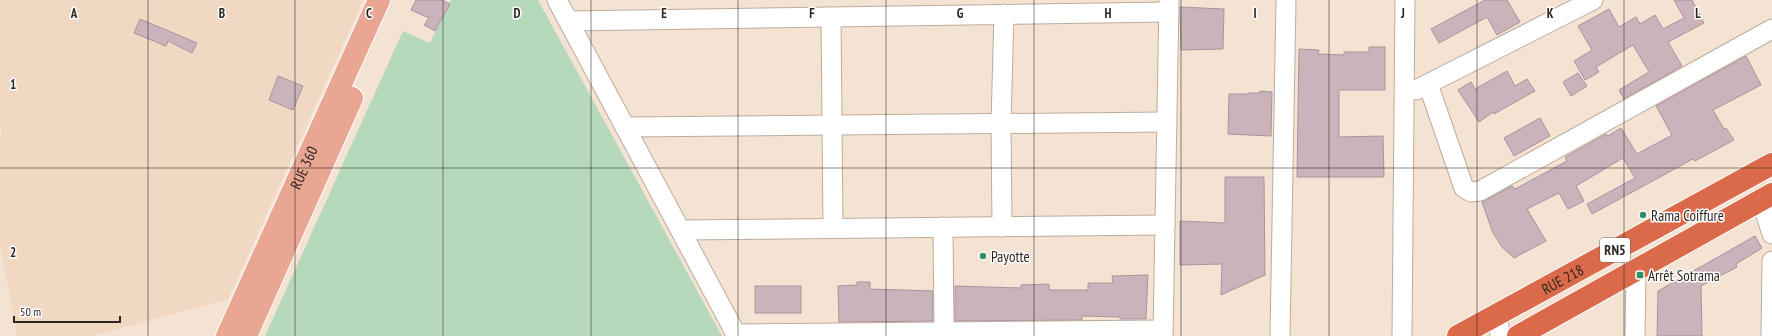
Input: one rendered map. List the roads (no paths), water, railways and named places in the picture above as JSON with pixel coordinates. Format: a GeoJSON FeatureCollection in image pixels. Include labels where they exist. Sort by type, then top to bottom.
{"type":"FeatureCollection","features":[{"type":"Feature","properties":{"kind":"highway","name":"RUE 218"},"geometry":{"type":"LineString","coordinates":[[1458,336],[1480,330],[1498,314],[1772,164]]}},
{"type":"Feature","properties":{"kind":"highway","name":"RUE 218"},"geometry":{"type":"LineString","coordinates":[[1518,336],[1767,197]]}},
{"type":"Feature","properties":{"kind":"main road","name":"RUE 360"},"geometry":{"type":"LineString","coordinates":[[227,336],[380,0]]}},
{"type":"Feature","properties":{"kind":"main road","name":"RUE 360"},"geometry":{"type":"LineString","coordinates":[[246,336],[395,0]]}},
{"type":"Feature","properties":{"kind":"street"},"geometry":{"type":"LineString","coordinates":[[557,0],[736,335],[944,332],[1163,333],[1169,6],[1004,14],[968,8],[831,17],[569,22]]}},
{"type":"Feature","properties":{"kind":"street"},"geometry":{"type":"LineString","coordinates":[[1280,336],[1286,0]]}},
{"type":"Feature","properties":{"kind":"street"},"geometry":{"type":"LineString","coordinates":[[1402,336],[1405,0]]}},
{"type":"Feature","properties":{"kind":"street"},"geometry":{"type":"LineString","coordinates":[[1403,96],[1593,0]]}},
{"type":"Feature","properties":{"kind":"street"},"geometry":{"type":"LineString","coordinates":[[1002,227],[1001,123],[1004,14]]}},
{"type":"Feature","properties":{"kind":"street"},"geometry":{"type":"LineString","coordinates":[[831,17],[832,228]]}},
{"type":"Feature","properties":{"kind":"street"},"geometry":{"type":"LineString","coordinates":[[1428,84],[1464,188],[1471,192],[1480,191],[1772,29]]}},
{"type":"Feature","properties":{"kind":"street"},"geometry":{"type":"LineString","coordinates":[[625,127],[1167,122]]}},
{"type":"Feature","properties":{"kind":"street"},"geometry":{"type":"LineString","coordinates":[[1767,197],[1772,234]]}},
{"type":"Feature","properties":{"kind":"street"},"geometry":{"type":"LineString","coordinates":[[681,230],[1164,225]]}},
{"type":"Feature","properties":{"kind":"street"},"geometry":{"type":"LineString","coordinates":[[943,227],[944,332]]}},
{"type":"Feature","properties":{"kind":"street"},"geometry":{"type":"LineString","coordinates":[[1771,336],[1772,261]]}},
{"type":"Feature","properties":{"kind":"street"},"geometry":{"type":"LineString","coordinates":[[1635,336],[1636,271]]}},
{"type":"Feature","properties":{"kind":"street"},"geometry":{"type":"LineString","coordinates":[[1498,314],[1500,336]]}},
{"type":"Feature","properties":{"kind":"place","name":"Rama Coiffure"},"geometry":{"type":"Point","coordinates":[1643,215]}},
{"type":"Feature","properties":{"kind":"place","name":"Payotte"},"geometry":{"type":"Point","coordinates":[983,256]}},
{"type":"Feature","properties":{"kind":"place","name":"Arrêt Sotrama"},"geometry":{"type":"Point","coordinates":[1640,275]}}]}
